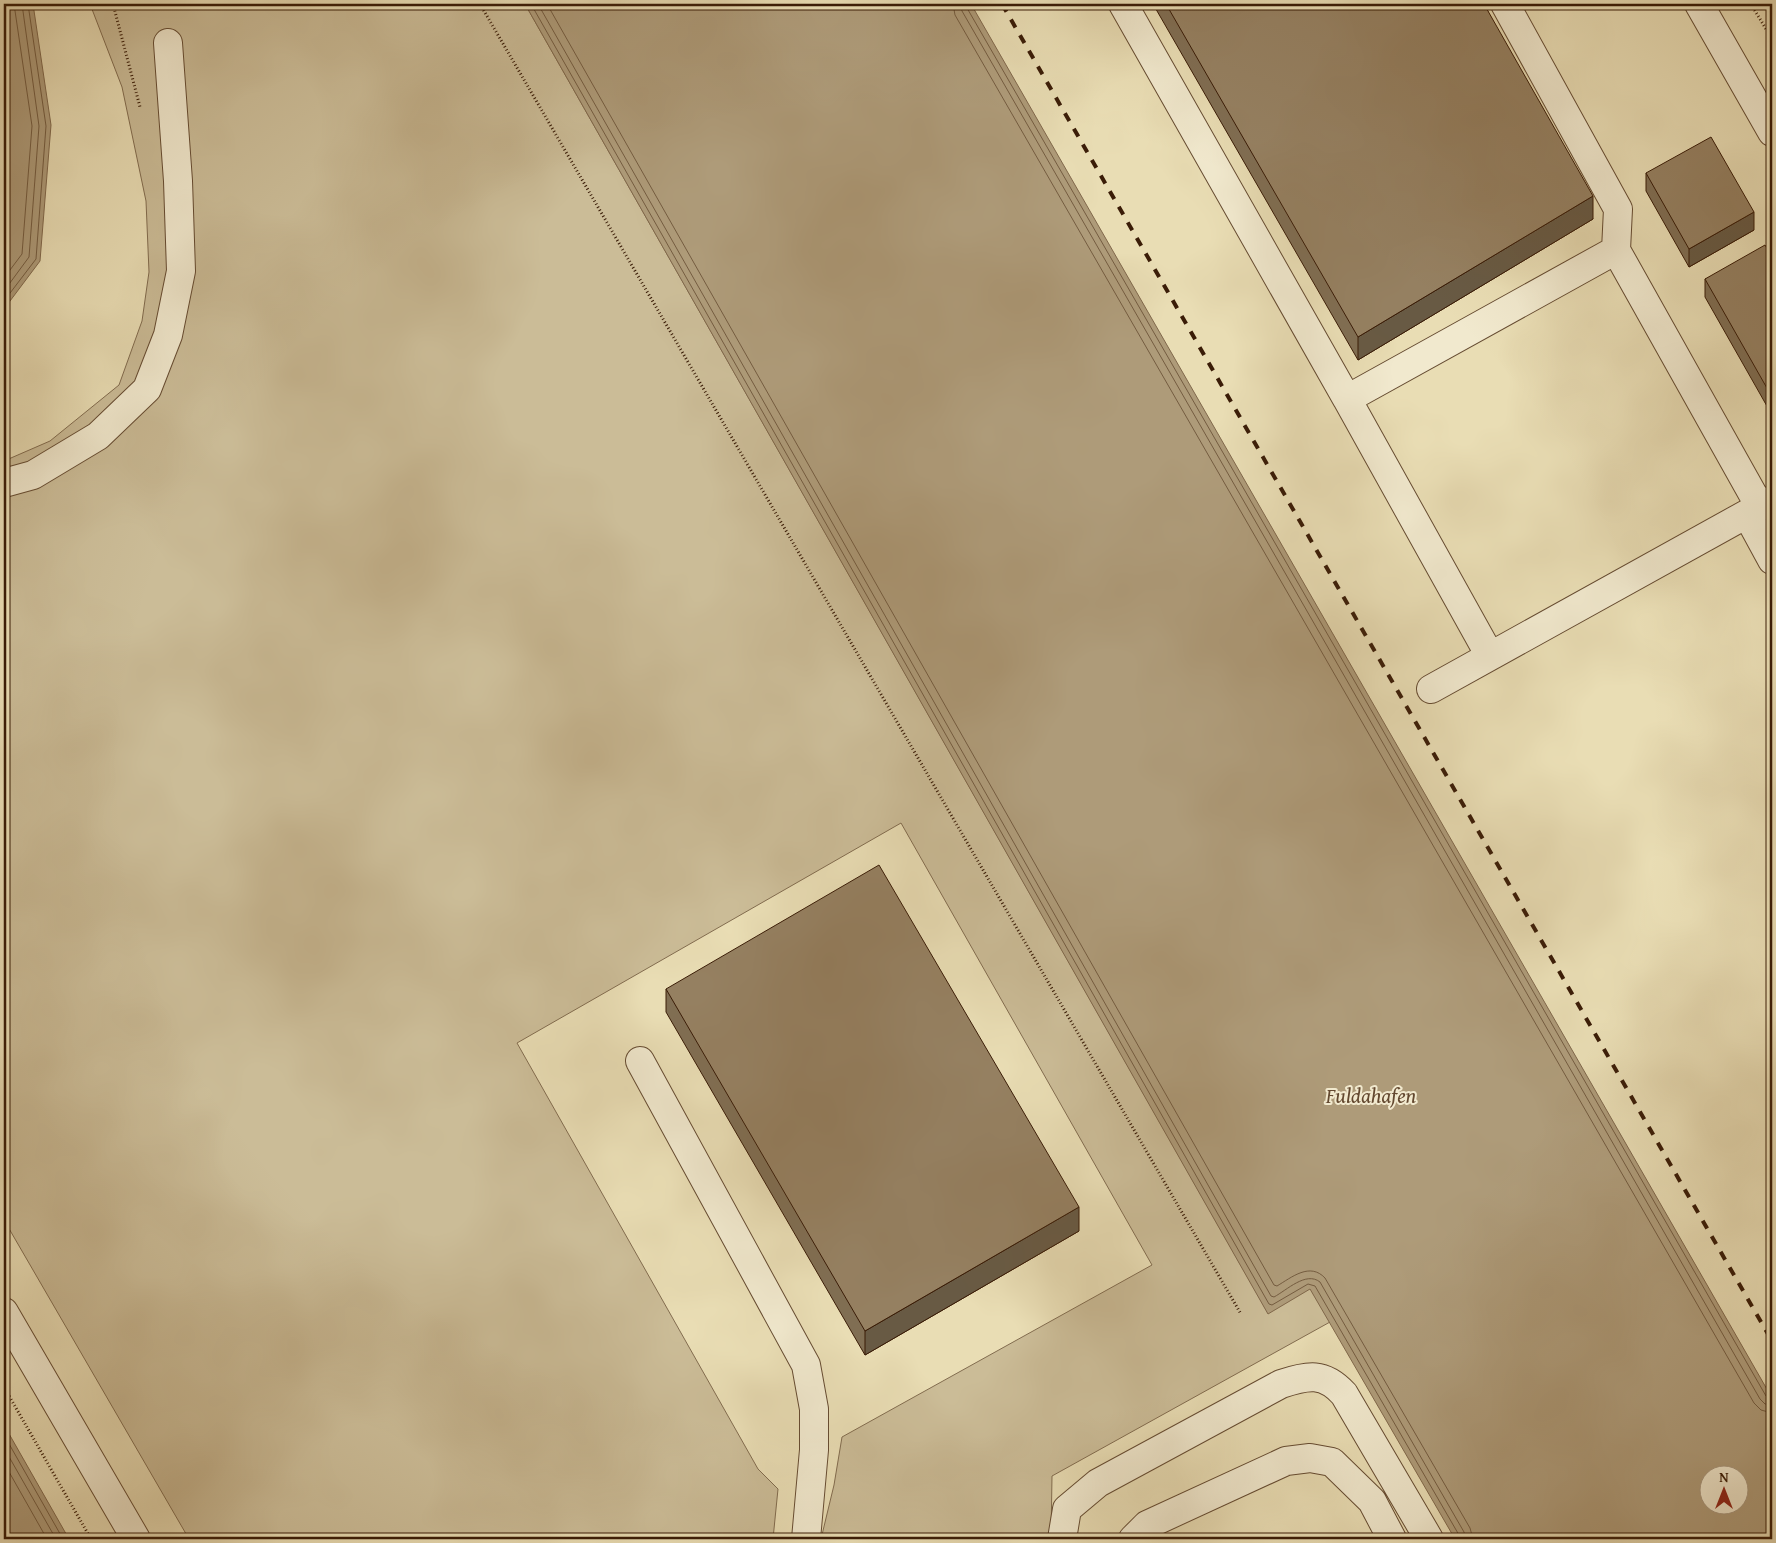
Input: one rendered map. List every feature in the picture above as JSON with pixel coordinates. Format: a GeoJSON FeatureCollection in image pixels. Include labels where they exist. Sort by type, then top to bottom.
{"type":"FeatureCollection","features":[{"type":"Feature","properties":{"kind":"street"},"geometry":{"type":"LineString","coordinates":[[1123,4],[1490,656]]}},
{"type":"Feature","properties":{"kind":"street"},"geometry":{"type":"LineString","coordinates":[[1505,4],[1618,209],[1616,250],[1760,507],[1772,560]]}},
{"type":"Feature","properties":{"kind":"street"},"geometry":{"type":"LineString","coordinates":[[1699,4],[1772,132]]}},
{"type":"Feature","properties":{"kind":"street"},"geometry":{"type":"LineString","coordinates":[[4,483],[33,475],[98,436],[147,390],[168,335],[181,271],[178,181],[168,44]]}},
{"type":"Feature","properties":{"kind":"street"},"geometry":{"type":"LineString","coordinates":[[1347,399],[1616,250]]}},
{"type":"Feature","properties":{"kind":"street"},"geometry":{"type":"LineString","coordinates":[[1431,689],[1760,507]]}},
{"type":"Feature","properties":{"kind":"street"},"geometry":{"type":"LineString","coordinates":[[640,1061],[806,1365],[814,1409],[814,1450],[806,1539]]}},
{"type":"Feature","properties":{"kind":"street"},"geometry":{"type":"LineString","coordinates":[[4,1312],[136,1539]]}},
{"type":"Feature","properties":{"kind":"street"},"geometry":{"type":"LineString","coordinates":[[1062,1539],[1067,1510],[1098,1482],[1281,1384],[1303,1376],[1317,1377],[1334,1383],[1344,1394],[1429,1539]]}},
{"type":"Feature","properties":{"kind":"street"},"geometry":{"type":"LineString","coordinates":[[1133,1539],[1147,1525],[1286,1460],[1310,1458],[1332,1462],[1372,1501],[1392,1539]]}},
{"type":"Feature","properties":{"kind":"path"},"geometry":{"type":"LineString","coordinates":[[113,4],[141,114]]}},
{"type":"Feature","properties":{"kind":"path"},"geometry":{"type":"LineString","coordinates":[[480,4],[1241,1314]]}},
{"type":"Feature","properties":{"kind":"path"},"geometry":{"type":"LineString","coordinates":[[1751,4],[1772,39]]}},
{"type":"Feature","properties":{"kind":"path"},"geometry":{"type":"LineString","coordinates":[[4,1387],[91,1539]]}},
{"type":"Feature","properties":{"kind":"shaded area"},"geometry":{"type":"Polygon","coordinates":[[[90,4],[525,4],[1268,1313],[1310,1288],[1330,1322],[1052,1476],[1051,1539],[821,1539],[834,1485],[842,1437],[1152,1265],[901,823],[517,1043],[758,1469],[778,1489],[773,1539],[189,1539],[4,1220],[4,461],[50,441],[119,385],[142,321],[149,272],[146,201],[122,87],[90,4]]]}},
{"type":"Feature","properties":{"kind":"water"},"geometry":{"type":"Polygon","coordinates":[[[4,4],[33,4],[51,125],[40,261],[4,309],[4,4]]]}},
{"type":"Feature","properties":{"kind":"water","name":"Fuldahafen"},"geometry":{"type":"Polygon","coordinates":[[[525,4],[971,4],[1772,1398],[1772,1539],[1455,1539],[1310,1289],[1268,1314],[525,4]]]}},
{"type":"Feature","properties":{"kind":"water"},"geometry":{"type":"Polygon","coordinates":[[[4,1425],[69,1539],[4,1539],[4,1425]]]}},
{"type":"Feature","properties":{"kind":"building"},"geometry":{"type":"Polygon","coordinates":[[[1166,4],[1484,4],[1593,196],[1358,337],[1166,4]]]}},
{"type":"Feature","properties":{"kind":"building"},"geometry":{"type":"Polygon","coordinates":[[[1711,137],[1754,212],[1689,249],[1646,173],[1711,137]]]}},
{"type":"Feature","properties":{"kind":"building"},"geometry":{"type":"Polygon","coordinates":[[[1765,245],[1772,257],[1772,397],[1705,279],[1765,245]]]}},
{"type":"Feature","properties":{"kind":"building"},"geometry":{"type":"Polygon","coordinates":[[[879,865],[1079,1207],[865,1331],[666,989],[879,865]]]}},
{"type":"Feature","properties":{"kind":"railway"},"geometry":{"type":"LineString","coordinates":[[1002,4],[1772,1341]]}}]}
